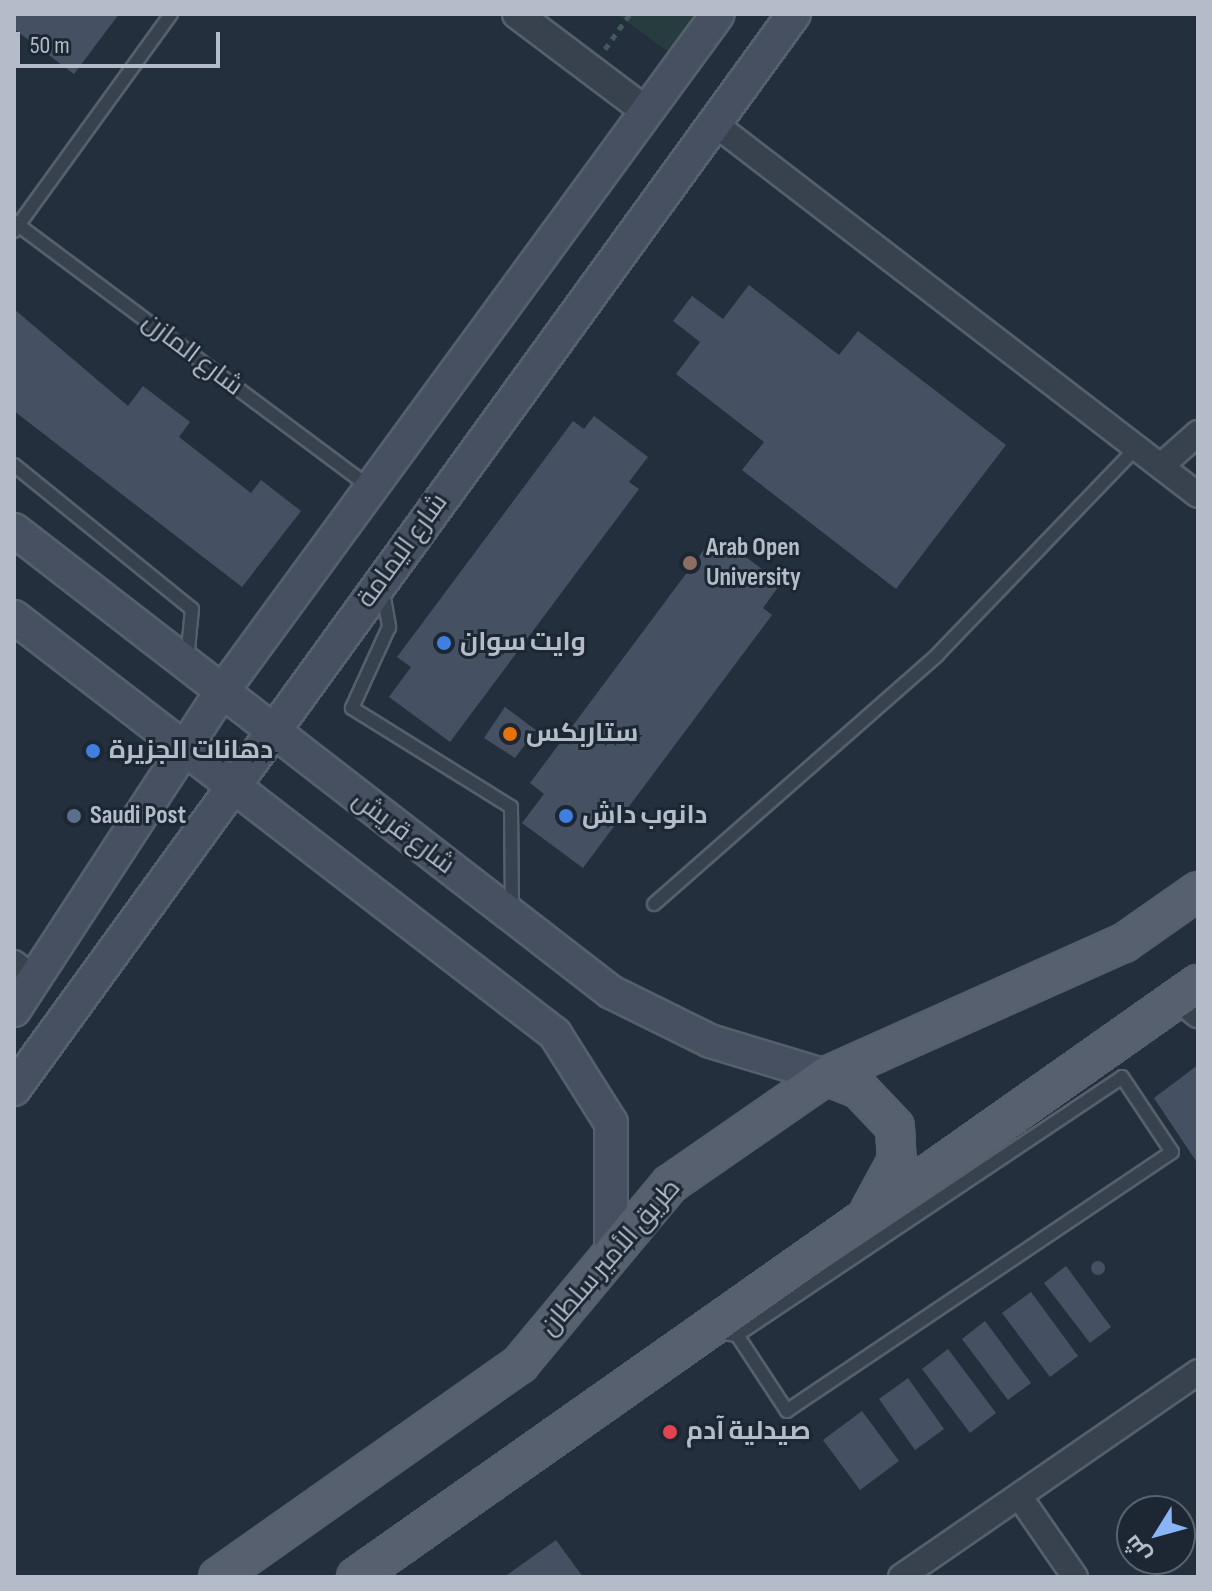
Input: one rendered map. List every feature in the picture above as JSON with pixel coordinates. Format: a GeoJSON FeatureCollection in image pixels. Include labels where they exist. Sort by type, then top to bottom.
{"type":"FeatureCollection","features":[{"type":"Feature","properties":{"kind":"main road"},"geometry":{"type":"LineString","coordinates":[[14,1010],[24,971],[186,749],[221,693],[370,487],[718,14]]}},
{"type":"Feature","properties":{"kind":"main road","name":"شارع اليمامة"},"geometry":{"type":"LineString","coordinates":[[14,1089],[794,14]]}},
{"type":"Feature","properties":{"kind":"main road","name":"شارع قريش"},"geometry":{"type":"LineString","coordinates":[[14,530],[271,732],[625,999],[710,1041],[826,1076]]}},
{"type":"Feature","properties":{"kind":"main road"},"geometry":{"type":"LineString","coordinates":[[14,617],[555,1034],[611,1123],[611,1253]]}},
{"type":"Feature","properties":{"kind":"main road","name":"طريق الأمير سلطان"},"geometry":{"type":"LineString","coordinates":[[218,1577],[520,1364],[670,1184],[826,1076],[1124,943],[1198,891]]}},
{"type":"Feature","properties":{"kind":"main road"},"geometry":{"type":"LineString","coordinates":[[356,1577],[721,1333],[865,1218],[1106,1049],[1192,998]]}},
{"type":"Feature","properties":{"kind":"main road"},"geometry":{"type":"LineString","coordinates":[[826,1076],[859,1089],[895,1127],[897,1160],[865,1218]]}},
{"type":"Feature","properties":{"kind":"street"},"geometry":{"type":"LineString","coordinates":[[527,17],[647,112]]}},
{"type":"Feature","properties":{"kind":"street"},"geometry":{"type":"LineString","coordinates":[[715,124],[1198,495]]}},
{"type":"Feature","properties":{"kind":"street"},"geometry":{"type":"LineString","coordinates":[[1161,466],[1198,433]]}},
{"type":"Feature","properties":{"kind":"street"},"geometry":{"type":"LineString","coordinates":[[901,1577],[1198,1372]]}},
{"type":"Feature","properties":{"kind":"street"},"geometry":{"type":"LineString","coordinates":[[1019,1496],[1075,1577]]}},
{"type":"Feature","properties":{"kind":"lane"},"geometry":{"type":"LineString","coordinates":[[15,226],[171,14]]}},
{"type":"Feature","properties":{"kind":"lane","name":"شارع المازن"},"geometry":{"type":"LineString","coordinates":[[15,226],[370,487]]}},
{"type":"Feature","properties":{"kind":"lane"},"geometry":{"type":"LineString","coordinates":[[654,904],[937,655],[1136,448]]}},
{"type":"Feature","properties":{"kind":"lane"},"geometry":{"type":"LineString","coordinates":[[14,465],[192,609],[187,663]]}},
{"type":"Feature","properties":{"kind":"lane"},"geometry":{"type":"LineString","coordinates":[[382,580],[389,627],[352,708],[511,807],[512,916]]}},
{"type":"Feature","properties":{"kind":"lane"},"geometry":{"type":"LineString","coordinates":[[1106,1049],[1106,1088]]}},
{"type":"Feature","properties":{"kind":"lane"},"geometry":{"type":"LineString","coordinates":[[1122,1077],[1172,1152],[787,1411],[721,1333],[1122,1077]]}},
{"type":"Feature","properties":{"kind":"path"},"geometry":{"type":"LineString","coordinates":[[591,69],[630,14]]}},
{"type":"Feature","properties":{"kind":"green space"},"geometry":{"type":"Polygon","coordinates":[[[616,14],[698,14],[670,53],[616,14]]]}},
{"type":"Feature","properties":{"kind":"building"},"geometry":{"type":"Polygon","coordinates":[[[14,14],[119,14],[74,74],[14,29],[14,14]]]}},
{"type":"Feature","properties":{"kind":"building","name":"Arab Open University"},"geometry":{"type":"Polygon","coordinates":[[[749,285],[839,355],[858,331],[1006,445],[896,589],[742,470],[764,442],[676,374],[700,342],[673,321],[692,296],[723,319],[749,285]]]}},
{"type":"Feature","properties":{"kind":"building"},"geometry":{"type":"Polygon","coordinates":[[[14,309],[128,406],[143,386],[190,422],[179,437],[251,493],[261,480],[301,511],[242,587],[14,411],[14,309]]]}},
{"type":"Feature","properties":{"kind":"building"},"geometry":{"type":"Polygon","coordinates":[[[594,416],[648,457],[629,482],[639,489],[450,742],[389,697],[411,667],[397,657],[573,421],[584,429],[594,416]]]}},
{"type":"Feature","properties":{"kind":"building"},"geometry":{"type":"Polygon","coordinates":[[[727,543],[781,583],[763,608],[772,615],[583,868],[522,823],[544,794],[530,783],[706,547],[717,555],[727,543]]]}},
{"type":"Feature","properties":{"kind":"building","name":"ستاربكس"},"geometry":{"type":"Polygon","coordinates":[[[505,707],[536,730],[515,758],[484,738],[505,707]]]}},
{"type":"Feature","properties":{"kind":"building"},"geometry":{"type":"Polygon","coordinates":[[[1198,1065],[1198,1164],[1154,1098],[1198,1065]]]}},
{"type":"Feature","properties":{"kind":"building"},"geometry":{"type":"Polygon","coordinates":[[[1098,1261],[1105,1268],[1098,1275],[1091,1268],[1098,1261]]]}},
{"type":"Feature","properties":{"kind":"building"},"geometry":{"type":"Polygon","coordinates":[[[1066,1266],[1111,1327],[1090,1343],[1044,1283],[1066,1266]]]}},
{"type":"Feature","properties":{"kind":"building"},"geometry":{"type":"Polygon","coordinates":[[[1031,1292],[1078,1356],[1050,1377],[1002,1313],[1031,1292]]]}},
{"type":"Feature","properties":{"kind":"building"},"geometry":{"type":"Polygon","coordinates":[[[985,1321],[1031,1383],[1008,1400],[962,1339],[985,1321]]]}},
{"type":"Feature","properties":{"kind":"building"},"geometry":{"type":"Polygon","coordinates":[[[948,1349],[996,1413],[970,1433],[922,1369],[948,1349]]]}},
{"type":"Feature","properties":{"kind":"building"},"geometry":{"type":"Polygon","coordinates":[[[908,1378],[944,1429],[915,1450],[879,1399],[908,1378]]]}},
{"type":"Feature","properties":{"kind":"building"},"geometry":{"type":"Polygon","coordinates":[[[862,1411],[899,1461],[860,1490],[823,1440],[862,1411]]]}},
{"type":"Feature","properties":{"kind":"building"},"geometry":{"type":"Polygon","coordinates":[[[556,1540],[583,1577],[504,1577],[556,1540]]]}},
{"type":"Feature","properties":{"kind":"place","name":"Arab Open University"},"geometry":{"type":"Point","coordinates":[690,563]}},
{"type":"Feature","properties":{"kind":"place","name":"وايت سوان"},"geometry":{"type":"Point","coordinates":[444,643]}},
{"type":"Feature","properties":{"kind":"place","name":"ستاربكس"},"geometry":{"type":"Point","coordinates":[510,734]}},
{"type":"Feature","properties":{"kind":"place","name":"دهانات الجزيرة"},"geometry":{"type":"Point","coordinates":[93,751]}},
{"type":"Feature","properties":{"kind":"place","name":"Saudi Post"},"geometry":{"type":"Point","coordinates":[74,816]}},
{"type":"Feature","properties":{"kind":"place","name":"دانوب داش"},"geometry":{"type":"Point","coordinates":[566,816]}},
{"type":"Feature","properties":{"kind":"place","name":"صيدلية آدم"},"geometry":{"type":"Point","coordinates":[670,1432]}}]}
